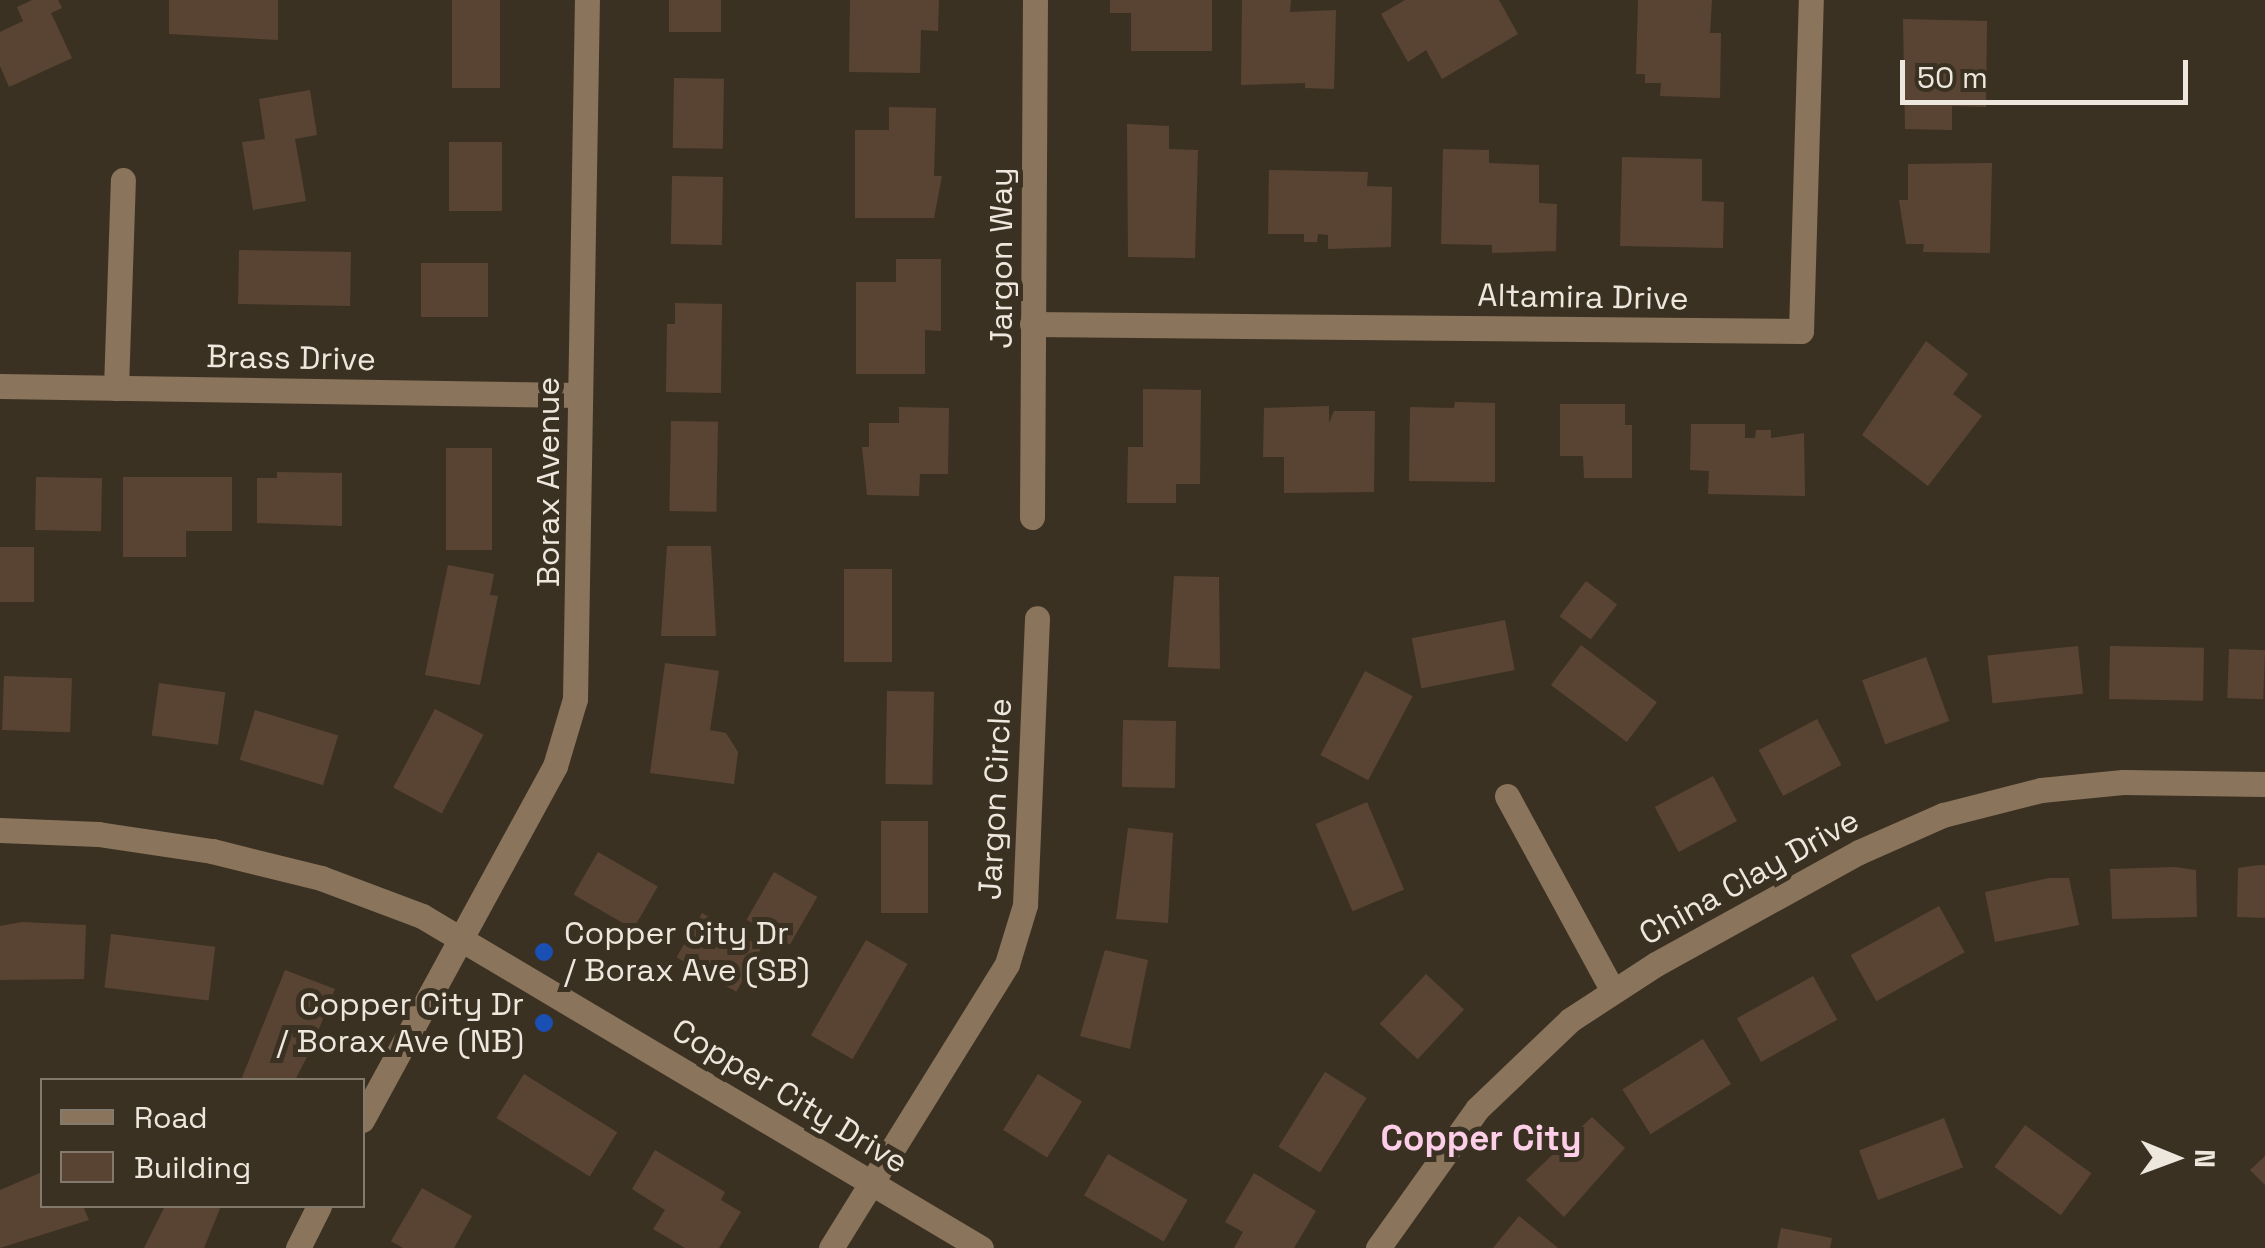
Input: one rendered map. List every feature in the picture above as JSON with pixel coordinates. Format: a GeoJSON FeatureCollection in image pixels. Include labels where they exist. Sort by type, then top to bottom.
{"type":"FeatureCollection","features":[{"type":"Feature","properties":{"kind":"street","name":"Borax Avenue"},"geometry":{"type":"LineString","coordinates":[[365,1114],[568,733],[580,633],[586,0]]}},
{"type":"Feature","properties":{"kind":"street","name":"Jargon Way"},"geometry":{"type":"LineString","coordinates":[[1032,517],[1036,0]]}},
{"type":"Feature","properties":{"kind":"street","name":"Altamira Drive"},"geometry":{"type":"LineString","coordinates":[[1032,324],[1801,332],[1811,0]]}},
{"type":"Feature","properties":{"kind":"street"},"geometry":{"type":"LineString","coordinates":[[116,388],[123,180]]}},
{"type":"Feature","properties":{"kind":"street","name":"Brass Drive"},"geometry":{"type":"LineString","coordinates":[[0,386],[580,395]]}},
{"type":"Feature","properties":{"kind":"street","name":"Jargon Circle"},"geometry":{"type":"LineString","coordinates":[[870,1182],[1006,964],[1026,904],[1037,618]]}},
{"type":"Feature","properties":{"kind":"street","name":"China Clay Drive"},"geometry":{"type":"LineString","coordinates":[[1378,1248],[1504,1078],[1613,991],[1897,832],[1978,804],[2095,783],[2265,784]]}},
{"type":"Feature","properties":{"kind":"street"},"geometry":{"type":"LineString","coordinates":[[1508,796],[1613,991]]}},
{"type":"Feature","properties":{"kind":"street","name":"Copper City Drive"},"geometry":{"type":"LineString","coordinates":[[0,830],[98,834],[267,863],[372,896],[460,935],[981,1248]]}},
{"type":"Feature","properties":{"kind":"street"},"geometry":{"type":"LineString","coordinates":[[831,1248],[870,1182]]}},
{"type":"Feature","properties":{"kind":"street"},"geometry":{"type":"LineString","coordinates":[[298,1248],[318,1208]]}},
{"type":"Feature","properties":{"kind":"building"},"geometry":{"type":"Polygon","coordinates":[[[32,0],[58,0],[62,8],[51,13],[72,58],[9,87],[0,66],[0,32],[23,21],[17,7],[32,0]]]}},
{"type":"Feature","properties":{"kind":"building"},"geometry":{"type":"Polygon","coordinates":[[[169,0],[278,0],[278,40],[169,34],[169,0]]]}},
{"type":"Feature","properties":{"kind":"building"},"geometry":{"type":"Polygon","coordinates":[[[452,0],[500,0],[500,88],[452,88],[452,0]]]}},
{"type":"Feature","properties":{"kind":"building"},"geometry":{"type":"Polygon","coordinates":[[[669,0],[721,0],[721,32],[669,32],[669,0]]]}},
{"type":"Feature","properties":{"kind":"building"},"geometry":{"type":"Polygon","coordinates":[[[850,0],[939,0],[938,31],[921,30],[920,73],[849,72],[850,0]]]}},
{"type":"Feature","properties":{"kind":"building"},"geometry":{"type":"Polygon","coordinates":[[[1110,0],[1212,0],[1212,51],[1131,51],[1131,13],[1110,13],[1110,0]]]}},
{"type":"Feature","properties":{"kind":"building"},"geometry":{"type":"Polygon","coordinates":[[[1242,0],[1291,0],[1290,12],[1336,10],[1334,89],[1305,88],[1305,83],[1241,85],[1242,0]]]}},
{"type":"Feature","properties":{"kind":"building"},"geometry":{"type":"Polygon","coordinates":[[[1405,0],[1499,0],[1518,34],[1442,79],[1426,50],[1408,62],[1381,14],[1405,0]]]}},
{"type":"Feature","properties":{"kind":"building"},"geometry":{"type":"Polygon","coordinates":[[[1638,0],[1712,0],[1710,33],[1721,33],[1720,98],[1660,96],[1661,83],[1645,83],[1645,74],[1636,74],[1638,0]]]}},
{"type":"Feature","properties":{"kind":"building"},"geometry":{"type":"Polygon","coordinates":[[[1903,19],[1987,21],[1986,107],[1952,106],[1952,130],[1905,129],[1903,19]]]}},
{"type":"Feature","properties":{"kind":"building"},"geometry":{"type":"Polygon","coordinates":[[[674,78],[724,79],[723,149],[673,148],[674,78]]]}},
{"type":"Feature","properties":{"kind":"building"},"geometry":{"type":"Polygon","coordinates":[[[310,90],[317,135],[295,139],[306,201],[253,210],[242,142],[265,139],[259,99],[310,90]]]}},
{"type":"Feature","properties":{"kind":"building"},"geometry":{"type":"Polygon","coordinates":[[[889,107],[936,108],[934,176],[942,176],[934,218],[855,218],[855,130],[889,130],[889,107]]]}},
{"type":"Feature","properties":{"kind":"building"},"geometry":{"type":"Polygon","coordinates":[[[1127,124],[1169,126],[1169,149],[1198,150],[1195,258],[1128,257],[1127,124]]]}},
{"type":"Feature","properties":{"kind":"building"},"geometry":{"type":"Polygon","coordinates":[[[449,142],[502,142],[502,211],[449,211],[449,142]]]}},
{"type":"Feature","properties":{"kind":"building"},"geometry":{"type":"Polygon","coordinates":[[[1443,149],[1489,150],[1489,163],[1539,165],[1539,203],[1557,204],[1556,251],[1492,253],[1492,245],[1441,244],[1443,149]]]}},
{"type":"Feature","properties":{"kind":"building"},"geometry":{"type":"Polygon","coordinates":[[[1622,157],[1702,159],[1702,201],[1724,202],[1723,248],[1620,246],[1622,157]]]}},
{"type":"Feature","properties":{"kind":"building"},"geometry":{"type":"Polygon","coordinates":[[[1992,163],[1990,253],[1923,252],[1924,244],[1906,244],[1899,200],[1908,200],[1908,164],[1992,163]]]}},
{"type":"Feature","properties":{"kind":"building"},"geometry":{"type":"Polygon","coordinates":[[[1269,170],[1368,172],[1367,186],[1392,187],[1391,247],[1328,249],[1328,235],[1318,234],[1317,242],[1304,242],[1304,234],[1268,234],[1269,170]]]}},
{"type":"Feature","properties":{"kind":"building"},"geometry":{"type":"Polygon","coordinates":[[[672,176],[723,177],[722,245],[671,244],[672,176]]]}},
{"type":"Feature","properties":{"kind":"building"},"geometry":{"type":"Polygon","coordinates":[[[239,250],[351,252],[350,306],[238,304],[239,250]]]}},
{"type":"Feature","properties":{"kind":"building"},"geometry":{"type":"Polygon","coordinates":[[[896,259],[941,259],[941,331],[925,330],[925,374],[856,374],[856,282],[896,282],[896,259]]]}},
{"type":"Feature","properties":{"kind":"building"},"geometry":{"type":"Polygon","coordinates":[[[421,263],[488,263],[488,317],[421,317],[421,263]]]}},
{"type":"Feature","properties":{"kind":"building"},"geometry":{"type":"Polygon","coordinates":[[[675,303],[722,304],[721,393],[666,392],[667,324],[675,324],[675,303]]]}},
{"type":"Feature","properties":{"kind":"building"},"geometry":{"type":"Polygon","coordinates":[[[1926,341],[1968,374],[1953,394],[1982,416],[1928,486],[1862,435],[1926,341]]]}},
{"type":"Feature","properties":{"kind":"building"},"geometry":{"type":"Polygon","coordinates":[[[1143,389],[1201,390],[1200,484],[1176,484],[1176,503],[1127,503],[1128,447],[1143,447],[1143,389]]]}},
{"type":"Feature","properties":{"kind":"building"},"geometry":{"type":"Polygon","coordinates":[[[1455,402],[1495,403],[1495,482],[1409,481],[1410,407],[1454,408],[1455,402]]]}},
{"type":"Feature","properties":{"kind":"building"},"geometry":{"type":"Polygon","coordinates":[[[1560,404],[1625,404],[1625,425],[1632,425],[1632,478],[1584,478],[1583,456],[1560,456],[1560,404]]]}},
{"type":"Feature","properties":{"kind":"building"},"geometry":{"type":"Polygon","coordinates":[[[1329,406],[1329,423],[1334,411],[1375,411],[1374,492],[1284,493],[1284,457],[1263,457],[1264,408],[1329,406]]]}},
{"type":"Feature","properties":{"kind":"building"},"geometry":{"type":"Polygon","coordinates":[[[899,407],[949,408],[948,474],[920,474],[919,496],[867,495],[862,447],[869,447],[869,423],[899,423],[899,407]]]}},
{"type":"Feature","properties":{"kind":"building"},"geometry":{"type":"Polygon","coordinates":[[[671,421],[718,422],[716,512],[669,511],[671,421]]]}},
{"type":"Feature","properties":{"kind":"building"},"geometry":{"type":"Polygon","coordinates":[[[1691,424],[1745,424],[1745,438],[1755,438],[1756,430],[1771,430],[1771,438],[1804,433],[1805,496],[1708,494],[1709,471],[1690,470],[1691,424]]]}},
{"type":"Feature","properties":{"kind":"building"},"geometry":{"type":"Polygon","coordinates":[[[446,448],[492,448],[492,550],[446,550],[446,448]]]}},
{"type":"Feature","properties":{"kind":"building"},"geometry":{"type":"Polygon","coordinates":[[[277,472],[342,473],[342,526],[257,523],[257,478],[277,478],[277,472]]]}},
{"type":"Feature","properties":{"kind":"building"},"geometry":{"type":"Polygon","coordinates":[[[36,477],[102,478],[101,531],[35,530],[36,477]]]}},
{"type":"Feature","properties":{"kind":"building"},"geometry":{"type":"Polygon","coordinates":[[[123,477],[232,477],[232,531],[186,531],[186,557],[123,557],[123,477]]]}},
{"type":"Feature","properties":{"kind":"building"},"geometry":{"type":"Polygon","coordinates":[[[667,546],[711,546],[716,636],[661,636],[667,546]]]}},
{"type":"Feature","properties":{"kind":"building"},"geometry":{"type":"Polygon","coordinates":[[[0,547],[34,547],[34,602],[0,602],[0,547]]]}},
{"type":"Feature","properties":{"kind":"building"},"geometry":{"type":"Polygon","coordinates":[[[448,565],[494,574],[490,595],[498,596],[480,685],[425,675],[448,565]]]}},
{"type":"Feature","properties":{"kind":"building"},"geometry":{"type":"Polygon","coordinates":[[[844,569],[892,569],[892,662],[844,662],[844,569]]]}},
{"type":"Feature","properties":{"kind":"building"},"geometry":{"type":"Polygon","coordinates":[[[1174,576],[1219,577],[1220,669],[1168,667],[1174,576]]]}},
{"type":"Feature","properties":{"kind":"building"},"geometry":{"type":"Polygon","coordinates":[[[1586,581],[1617,604],[1591,640],[1560,616],[1586,581]]]}},
{"type":"Feature","properties":{"kind":"building"},"geometry":{"type":"Polygon","coordinates":[[[1505,620],[1515,670],[1421,688],[1412,638],[1505,620]]]}},
{"type":"Feature","properties":{"kind":"building"},"geometry":{"type":"Polygon","coordinates":[[[1581,645],[1657,702],[1627,742],[1551,685],[1581,645]]]}},
{"type":"Feature","properties":{"kind":"building"},"geometry":{"type":"Polygon","coordinates":[[[2078,646],[2083,694],[1993,703],[1987,656],[2078,646]]]}},
{"type":"Feature","properties":{"kind":"building"},"geometry":{"type":"Polygon","coordinates":[[[2110,646],[2204,648],[2203,701],[2109,699],[2110,646]]]}},
{"type":"Feature","properties":{"kind":"building"},"geometry":{"type":"Polygon","coordinates":[[[2229,649],[2265,650],[2263,699],[2227,698],[2229,649]]]}},
{"type":"Feature","properties":{"kind":"building"},"geometry":{"type":"Polygon","coordinates":[[[1926,657],[1949,721],[1885,744],[1862,680],[1926,657]]]}},
{"type":"Feature","properties":{"kind":"building"},"geometry":{"type":"Polygon","coordinates":[[[665,663],[719,671],[710,730],[726,733],[738,752],[734,784],[650,773],[665,663]]]}},
{"type":"Feature","properties":{"kind":"building"},"geometry":{"type":"Polygon","coordinates":[[[1365,671],[1413,696],[1368,780],[1320,755],[1365,671]]]}},
{"type":"Feature","properties":{"kind":"building"},"geometry":{"type":"Polygon","coordinates":[[[4,676],[72,678],[70,732],[2,730],[4,676]]]}},
{"type":"Feature","properties":{"kind":"building"},"geometry":{"type":"Polygon","coordinates":[[[159,683],[225,692],[218,745],[152,735],[159,683]]]}},
{"type":"Feature","properties":{"kind":"building"},"geometry":{"type":"Polygon","coordinates":[[[887,691],[934,692],[932,785],[885,784],[887,691]]]}},
{"type":"Feature","properties":{"kind":"building"},"geometry":{"type":"Polygon","coordinates":[[[435,709],[484,735],[442,813],[393,788],[435,709]]]}},
{"type":"Feature","properties":{"kind":"building"},"geometry":{"type":"Polygon","coordinates":[[[255,710],[338,735],[323,785],[240,760],[255,710]]]}},
{"type":"Feature","properties":{"kind":"building"},"geometry":{"type":"Polygon","coordinates":[[[1817,719],[1841,765],[1783,796],[1759,750],[1817,719]]]}},
{"type":"Feature","properties":{"kind":"building"},"geometry":{"type":"Polygon","coordinates":[[[1123,720],[1176,721],[1175,788],[1122,787],[1123,720]]]}},
{"type":"Feature","properties":{"kind":"building"},"geometry":{"type":"Polygon","coordinates":[[[1713,776],[1737,821],[1679,852],[1655,807],[1713,776]]]}},
{"type":"Feature","properties":{"kind":"building"},"geometry":{"type":"Polygon","coordinates":[[[1367,802],[1404,889],[1353,911],[1315,824],[1367,802]]]}},
{"type":"Feature","properties":{"kind":"building"},"geometry":{"type":"Polygon","coordinates":[[[881,821],[928,821],[928,913],[881,913],[881,821]]]}},
{"type":"Feature","properties":{"kind":"building"},"geometry":{"type":"Polygon","coordinates":[[[1128,828],[1173,833],[1168,923],[1116,919],[1128,828]]]}},
{"type":"Feature","properties":{"kind":"building"},"geometry":{"type":"Polygon","coordinates":[[[598,852],[658,886],[633,929],[574,894],[598,852]]]}},
{"type":"Feature","properties":{"kind":"building"},"geometry":{"type":"Polygon","coordinates":[[[2265,865],[2265,918],[2237,917],[2238,868],[2265,865]]]}},
{"type":"Feature","properties":{"kind":"building"},"geometry":{"type":"Polygon","coordinates":[[[2110,869],[2196,870],[2197,917],[2112,919],[2110,869]]]}},
{"type":"Feature","properties":{"kind":"building"},"geometry":{"type":"Polygon","coordinates":[[[774,872],[817,897],[790,945],[746,920],[774,872]]]}},
{"type":"Feature","properties":{"kind":"building"},"geometry":{"type":"Polygon","coordinates":[[[2049,878],[2069,878],[2079,925],[1995,942],[1985,892],[2049,878]]]}},
{"type":"Feature","properties":{"kind":"building"},"geometry":{"type":"Polygon","coordinates":[[[1939,906],[1965,952],[1876,1001],[1851,955],[1939,906]]]}},
{"type":"Feature","properties":{"kind":"building"},"geometry":{"type":"Polygon","coordinates":[[[702,913],[762,947],[736,992],[676,957],[702,913]]]}},
{"type":"Feature","properties":{"kind":"building"},"geometry":{"type":"Polygon","coordinates":[[[22,922],[86,925],[84,979],[0,980],[0,926],[22,922]]]}},
{"type":"Feature","properties":{"kind":"building"},"geometry":{"type":"Polygon","coordinates":[[[111,934],[215,947],[209,1000],[104,988],[111,934]]]}},
{"type":"Feature","properties":{"kind":"building"},"geometry":{"type":"Polygon","coordinates":[[[866,940],[908,964],[853,1059],[811,1035],[866,940]]]}},
{"type":"Feature","properties":{"kind":"building"},"geometry":{"type":"Polygon","coordinates":[[[1105,950],[1148,960],[1130,1049],[1080,1036],[1105,950]]]}},
{"type":"Feature","properties":{"kind":"building"},"geometry":{"type":"Polygon","coordinates":[[[285,970],[335,989],[296,1078],[242,1078],[285,970]]]}},
{"type":"Feature","properties":{"kind":"building"},"geometry":{"type":"Polygon","coordinates":[[[1426,974],[1464,1009],[1418,1059],[1380,1024],[1426,974]]]}},
{"type":"Feature","properties":{"kind":"building"},"geometry":{"type":"Polygon","coordinates":[[[1813,976],[1837,1020],[1761,1062],[1737,1018],[1813,976]]]}},
{"type":"Feature","properties":{"kind":"building"},"geometry":{"type":"Polygon","coordinates":[[[1703,1039],[1731,1084],[1651,1134],[1622,1089],[1703,1039]]]}},
{"type":"Feature","properties":{"kind":"building"},"geometry":{"type":"Polygon","coordinates":[[[1325,1072],[1367,1098],[1320,1173],[1278,1147],[1325,1072]]]}},
{"type":"Feature","properties":{"kind":"building"},"geometry":{"type":"Polygon","coordinates":[[[524,1074],[617,1132],[590,1176],[496,1118],[524,1074]]]}},
{"type":"Feature","properties":{"kind":"building"},"geometry":{"type":"Polygon","coordinates":[[[1038,1074],[1082,1102],[1047,1158],[1003,1130],[1038,1074]]]}},
{"type":"Feature","properties":{"kind":"building"},"geometry":{"type":"Polygon","coordinates":[[[1592,1117],[1625,1148],[1564,1217],[1526,1180],[1592,1117]]]}},
{"type":"Feature","properties":{"kind":"building"},"geometry":{"type":"Polygon","coordinates":[[[1944,1118],[1963,1167],[1878,1200],[1859,1151],[1944,1118]]]}},
{"type":"Feature","properties":{"kind":"building"},"geometry":{"type":"Polygon","coordinates":[[[2025,1125],[2091,1173],[2061,1215],[1994,1167],[2025,1125]]]}},
{"type":"Feature","properties":{"kind":"building"},"geometry":{"type":"Polygon","coordinates":[[[655,1150],[725,1192],[721,1200],[741,1212],[719,1248],[685,1248],[653,1229],[665,1210],[632,1189],[655,1150]]]}},
{"type":"Feature","properties":{"kind":"building"},"geometry":{"type":"Polygon","coordinates":[[[1108,1154],[1188,1200],[1164,1242],[1084,1196],[1108,1154]]]}},
{"type":"Feature","properties":{"kind":"building"},"geometry":{"type":"Polygon","coordinates":[[[2265,1156],[2265,1185],[2250,1170],[2265,1156]]]}},
{"type":"Feature","properties":{"kind":"building"},"geometry":{"type":"Polygon","coordinates":[[[40,1173],[40,1208],[84,1208],[89,1220],[0,1248],[0,1190],[40,1173]]]}},
{"type":"Feature","properties":{"kind":"building"},"geometry":{"type":"Polygon","coordinates":[[[1254,1173],[1316,1211],[1294,1248],[1234,1248],[1243,1232],[1225,1222],[1254,1173]]]}},
{"type":"Feature","properties":{"kind":"building"},"geometry":{"type":"Polygon","coordinates":[[[422,1188],[472,1216],[454,1248],[403,1248],[391,1241],[422,1188]]]}},
{"type":"Feature","properties":{"kind":"building"},"geometry":{"type":"Polygon","coordinates":[[[164,1208],[220,1208],[204,1248],[144,1248],[164,1208]]]}},
{"type":"Feature","properties":{"kind":"building"},"geometry":{"type":"Polygon","coordinates":[[[1519,1216],[1558,1248],[1493,1248],[1519,1216]]]}},
{"type":"Feature","properties":{"kind":"building"},"geometry":{"type":"Polygon","coordinates":[[[1781,1228],[1832,1238],[1830,1248],[1777,1248],[1781,1228]]]}},
{"type":"Feature","properties":{"kind":"place","name":"Copper City Dr / Borax Ave (SB)"},"geometry":{"type":"Point","coordinates":[544,952]}},
{"type":"Feature","properties":{"kind":"place","name":"Copper City Dr / Borax Ave (NB)"},"geometry":{"type":"Point","coordinates":[544,1023]}},
{"type":"Feature","properties":{"kind":"district","name":"Copper City"},"geometry":{"type":"Point","coordinates":[1481,1138]}}]}
